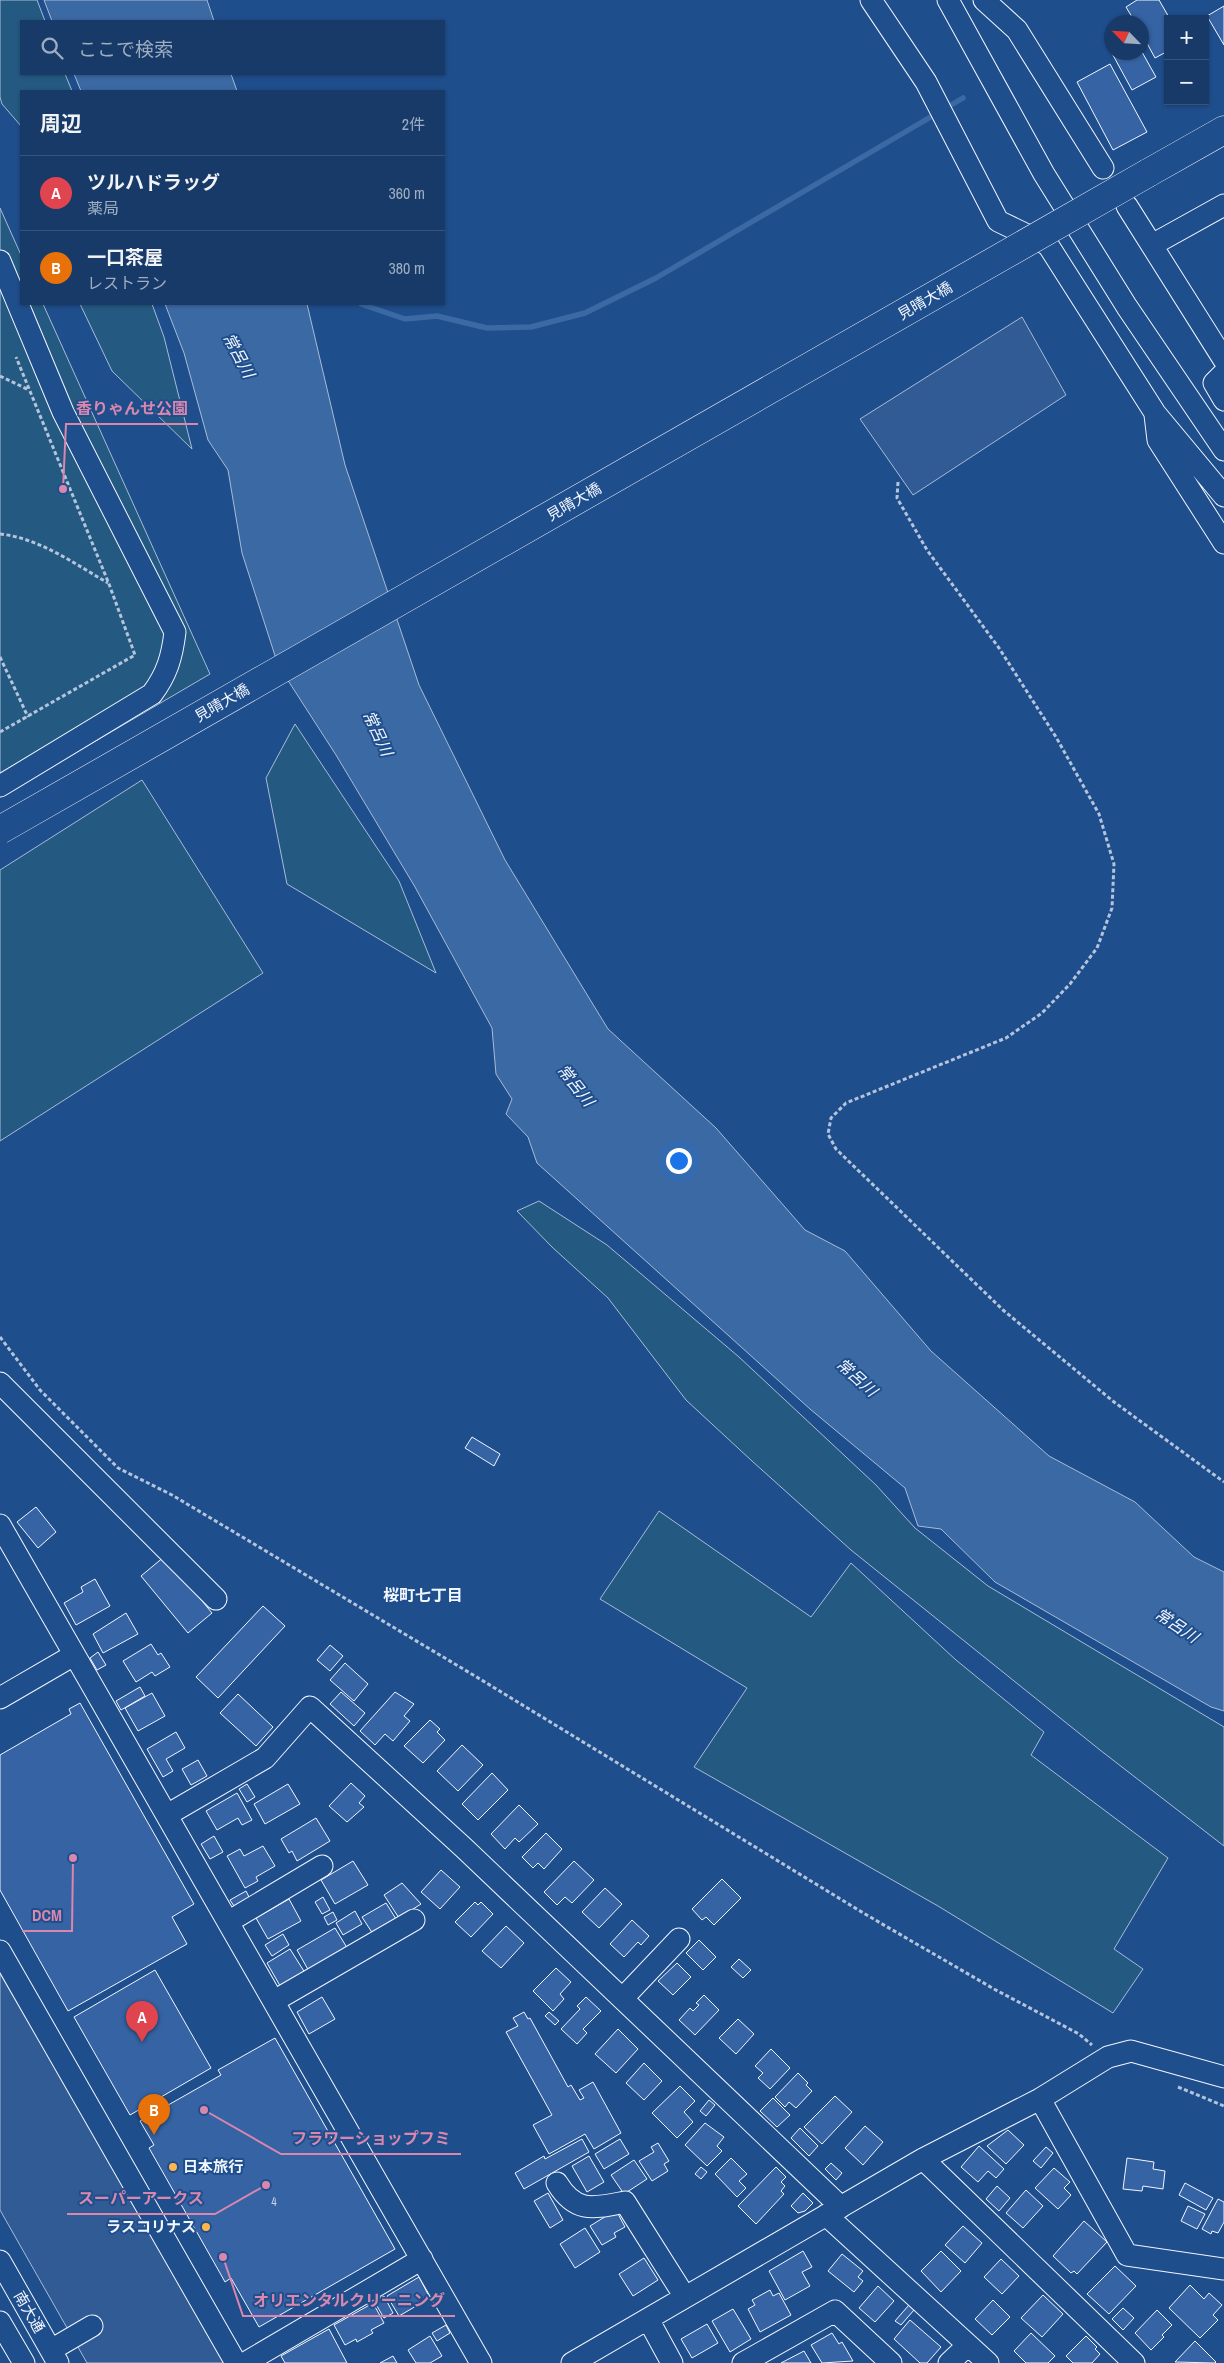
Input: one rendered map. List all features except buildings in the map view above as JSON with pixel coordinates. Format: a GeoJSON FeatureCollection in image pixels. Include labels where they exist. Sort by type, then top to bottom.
{"type":"FeatureCollection","features":[{"type":"Feature","properties":{"kind":"main road","name":"見晴大橋"},"geometry":{"type":"LineString","coordinates":[[0,830],[1224,130]]}},
{"type":"Feature","properties":{"kind":"street"},"geometry":{"type":"LineString","coordinates":[[871,0],[926,82],[998,221],[1048,244],[1155,413],[1224,496]]}},
{"type":"Feature","properties":{"kind":"street"},"geometry":{"type":"LineString","coordinates":[[948,0],[1044,174],[1127,307],[1224,450]]}},
{"type":"Feature","properties":{"kind":"street"},"geometry":{"type":"LineString","coordinates":[[984,0],[1017,30],[1103,168]]}},
{"type":"Feature","properties":{"kind":"street"},"geometry":{"type":"LineString","coordinates":[[1152,245],[1224,205]]}},
{"type":"Feature","properties":{"kind":"street"},"geometry":{"type":"LineString","coordinates":[[1127,206],[1224,360]]}},
{"type":"Feature","properties":{"kind":"street"},"geometry":{"type":"LineString","coordinates":[[0,261],[64,412],[175,632],[172,657],[164,679],[152,694],[0,786]]}},
{"type":"Feature","properties":{"kind":"street"},"geometry":{"type":"LineString","coordinates":[[1224,373],[1214,383],[1224,400]]}},
{"type":"Feature","properties":{"kind":"street"},"geometry":{"type":"LineString","coordinates":[[1155,413],[1158,440],[1224,543]]}},
{"type":"Feature","properties":{"kind":"street"},"geometry":{"type":"LineString","coordinates":[[0,1383],[216,1599]]}},
{"type":"Feature","properties":{"kind":"street"},"geometry":{"type":"LineString","coordinates":[[0,1525],[481,2363]]}},
{"type":"Feature","properties":{"kind":"street"},"geometry":{"type":"LineString","coordinates":[[0,1698],[74,1655]]}},
{"type":"Feature","properties":{"kind":"street"},"geometry":{"type":"LineString","coordinates":[[167,1815],[265,1758],[310,1707],[464,1848],[623,1998],[833,2211],[988,2363]]}},
{"type":"Feature","properties":{"kind":"street"},"geometry":{"type":"LineString","coordinates":[[228,1922],[322,1866]]}},
{"type":"Feature","properties":{"kind":"street"},"geometry":{"type":"LineString","coordinates":[[274,2001],[414,1920]]}},
{"type":"Feature","properties":{"kind":"street"},"geometry":{"type":"LineString","coordinates":[[623,1998],[679,1939]]}},
{"type":"Feature","properties":{"kind":"street"},"geometry":{"type":"LineString","coordinates":[[0,1951],[236,2363]]}},
{"type":"Feature","properties":{"kind":"street"},"geometry":{"type":"LineString","coordinates":[[572,2363],[923,2159],[1040,2099],[1108,2057],[1131,2051],[1224,2076]]}},
{"type":"Feature","properties":{"kind":"street"},"geometry":{"type":"LineString","coordinates":[[1040,2099],[1127,2254],[1224,2269]]}},
{"type":"Feature","properties":{"kind":"street"},"geometry":{"type":"LineString","coordinates":[[923,2159],[1134,2363]]}},
{"type":"Feature","properties":{"kind":"street"},"geometry":{"type":"LineString","coordinates":[[557,2183],[566,2198],[592,2209],[625,2202],[685,2297]]}},
{"type":"Feature","properties":{"kind":"street"},"geometry":{"type":"LineString","coordinates":[[245,2363],[422,2259]]}},
{"type":"Feature","properties":{"kind":"street","name":"南大通"},"geometry":{"type":"LineString","coordinates":[[0,2261],[54,2356]]}},
{"type":"Feature","properties":{"kind":"street"},"geometry":{"type":"LineString","coordinates":[[743,2363],[834,2311],[891,2363]]}},
{"type":"Feature","properties":{"kind":"street"},"geometry":{"type":"LineString","coordinates":[[648,2319],[672,2363]]}},
{"type":"Feature","properties":{"kind":"street","name":"南大通"},"geometry":{"type":"LineString","coordinates":[[0,2322],[24,2363]]}},
{"type":"Feature","properties":{"kind":"street"},"geometry":{"type":"LineString","coordinates":[[54,2356],[92,2326]]}},
{"type":"Feature","properties":{"kind":"street"},"geometry":{"type":"LineString","coordinates":[[949,2363],[968,2345]]}},
{"type":"Feature","properties":{"kind":"path"},"geometry":{"type":"LineString","coordinates":[[0,732],[136,655],[15,354]]}},
{"type":"Feature","properties":{"kind":"path"},"geometry":{"type":"LineString","coordinates":[[0,376],[30,390]]}},
{"type":"Feature","properties":{"kind":"path"},"geometry":{"type":"LineString","coordinates":[[898,482],[897,498],[927,550],[999,648],[1056,737],[1099,814],[1114,864],[1112,908],[1096,948],[1070,984],[1042,1013],[1006,1038],[846,1104],[832,1118],[828,1134],[836,1149],[1002,1310],[1114,1402],[1224,1482]]}},
{"type":"Feature","properties":{"kind":"path"},"geometry":{"type":"LineString","coordinates":[[0,534],[34,543],[109,584]]}},
{"type":"Feature","properties":{"kind":"path"},"geometry":{"type":"LineString","coordinates":[[0,657],[28,717]]}},
{"type":"Feature","properties":{"kind":"path"},"geometry":{"type":"LineString","coordinates":[[0,1337],[40,1390],[118,1468],[180,1500],[865,1914],[994,1989],[1079,2034],[1108,2057]]}},
{"type":"Feature","properties":{"kind":"path"},"geometry":{"type":"LineString","coordinates":[[1170,2084],[1224,2106]]}},
{"type":"Feature","properties":{"kind":"shaded area"},"geometry":{"type":"Polygon","coordinates":[[[0,0],[37,0],[45,20],[20,20],[20,75],[65,75],[72,90],[20,90],[20,125],[2,104],[0,97],[0,0]]]}},
{"type":"Feature","properties":{"kind":"shaded area"},"geometry":{"type":"Polygon","coordinates":[[[0,208],[20,253],[20,305],[43,305],[210,674],[0,797],[0,208]]]}},
{"type":"Feature","properties":{"kind":"shaded area"},"geometry":{"type":"Polygon","coordinates":[[[80,305],[152,305],[164,337],[192,449],[112,371],[80,305]]]}},
{"type":"Feature","properties":{"kind":"shaded area"},"geometry":{"type":"Polygon","coordinates":[[[1022,317],[1066,395],[913,495],[860,419],[1022,317]]]}},
{"type":"Feature","properties":{"kind":"shaded area"},"geometry":{"type":"Polygon","coordinates":[[[295,724],[399,881],[436,973],[287,884],[266,778],[295,724]]]}},
{"type":"Feature","properties":{"kind":"shaded area"},"geometry":{"type":"Polygon","coordinates":[[[142,780],[263,973],[0,1141],[0,870],[142,780]]]}},
{"type":"Feature","properties":{"kind":"shaded area"},"geometry":{"type":"Polygon","coordinates":[[[539,1201],[607,1245],[739,1357],[876,1485],[915,1528],[988,1586],[1224,1727],[1224,1846],[1100,1750],[851,1550],[686,1400],[608,1298],[552,1247],[517,1211],[539,1201]]]}},
{"type":"Feature","properties":{"kind":"shaded area"},"geometry":{"type":"Polygon","coordinates":[[[659,1511],[811,1617],[851,1563],[956,1660],[1044,1732],[1031,1755],[1168,1858],[1114,1949],[1143,1969],[1113,2013],[938,1906],[694,1767],[747,1688],[600,1599],[659,1511]]]}},
{"type":"Feature","properties":{"kind":"shaded area"},"geometry":{"type":"Polygon","coordinates":[[[0,1951],[236,2363],[87,2363],[0,2210],[0,1951]]]}},
{"type":"Feature","properties":{"kind":"water"},"geometry":{"type":"Polygon","coordinates":[[[44,0],[207,0],[214,20],[52,20],[44,0]]]}},
{"type":"Feature","properties":{"kind":"water"},"geometry":{"type":"Polygon","coordinates":[[[74,75],[231,75],[237,90],[81,90],[74,75]]]}},
{"type":"Feature","properties":{"kind":"water","name":"常呂川"},"geometry":{"type":"Polygon","coordinates":[[[165,305],[307,305],[345,465],[419,685],[505,860],[608,1029],[716,1128],[805,1230],[845,1251],[931,1351],[1049,1456],[1135,1502],[1194,1557],[1224,1572],[1224,1711],[1211,1707],[995,1582],[941,1529],[918,1526],[905,1488],[810,1409],[537,1163],[528,1137],[506,1114],[512,1099],[496,1074],[492,1028],[415,887],[336,755],[278,665],[242,553],[228,470],[208,440],[184,353],[165,305]]]}},
{"type":"Feature","properties":{"kind":"waterway"},"geometry":{"type":"LineString","coordinates":[[364,305],[405,319],[437,316],[487,328],[531,327],[585,313],[656,278],[963,98]]}},
{"type":"Feature","properties":{"kind":"place","name":"香りゃんせ公園"},"geometry":{"type":"Point","coordinates":[63,489]}},
{"type":"Feature","properties":{"kind":"place","name":"DCM"},"geometry":{"type":"Point","coordinates":[73,1858]}},
{"type":"Feature","properties":{"kind":"place","name":"ツルハドラッグ"},"geometry":{"type":"Point","coordinates":[142,2042]}},
{"type":"Feature","properties":{"kind":"place","name":"フラワーショップフミ"},"geometry":{"type":"Point","coordinates":[204,2110]}},
{"type":"Feature","properties":{"kind":"place","name":"一口茶屋"},"geometry":{"type":"Point","coordinates":[154,2135]}},
{"type":"Feature","properties":{"kind":"place","name":"日本旅行"},"geometry":{"type":"Point","coordinates":[173,2167]}},
{"type":"Feature","properties":{"kind":"place","name":"スーパーアークス"},"geometry":{"type":"Point","coordinates":[266,2185]}},
{"type":"Feature","properties":{"kind":"place","name":"ラスコリナス"},"geometry":{"type":"Point","coordinates":[206,2227]}},
{"type":"Feature","properties":{"kind":"place","name":"オリエンタルクリーニング"},"geometry":{"type":"Point","coordinates":[223,2257]}},
{"type":"Feature","properties":{"kind":"district","name":"桜町七丁目"},"geometry":{"type":"Point","coordinates":[423,1595]}}]}
